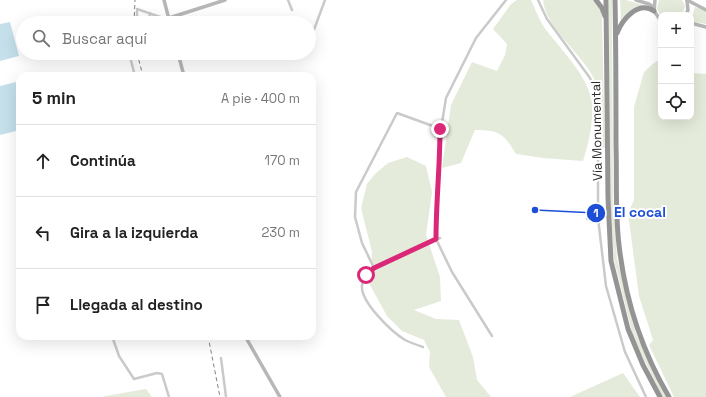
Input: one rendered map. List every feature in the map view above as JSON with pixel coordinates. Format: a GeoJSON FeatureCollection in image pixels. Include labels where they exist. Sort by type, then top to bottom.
{"type":"FeatureCollection","features":[{"type":"Feature","properties":{"kind":"highway"},"geometry":{"type":"LineString","coordinates":[[596,0],[602,8],[606,20]]}},
{"type":"Feature","properties":{"kind":"highway","name":"Vía Monumental"},"geometry":{"type":"LineString","coordinates":[[606,0],[608,198],[611,260],[620,303],[630,335],[660,397]]}},
{"type":"Feature","properties":{"kind":"highway","name":"Vía Monumental"},"geometry":{"type":"LineString","coordinates":[[615,2],[619,245],[625,281],[637,326],[668,397]]}},
{"type":"Feature","properties":{"kind":"highway"},"geometry":{"type":"LineString","coordinates":[[615,38],[621,22],[629,14],[641,10],[654,9]]}},
{"type":"Feature","properties":{"kind":"main road"},"geometry":{"type":"LineString","coordinates":[[164,0],[168,16]]}},
{"type":"Feature","properties":{"kind":"main road"},"geometry":{"type":"LineString","coordinates":[[174,16],[225,0]]}},
{"type":"Feature","properties":{"kind":"main road"},"geometry":{"type":"LineString","coordinates":[[636,0],[649,4],[654,9],[658,17]]}},
{"type":"Feature","properties":{"kind":"main road"},"geometry":{"type":"LineString","coordinates":[[654,9],[655,0]]}},
{"type":"Feature","properties":{"kind":"main road"},"geometry":{"type":"LineString","coordinates":[[687,0],[706,10]]}},
{"type":"Feature","properties":{"kind":"main road"},"geometry":{"type":"LineString","coordinates":[[687,0],[687,12]]}},
{"type":"Feature","properties":{"kind":"main road"},"geometry":{"type":"LineString","coordinates":[[694,24],[706,27]]}},
{"type":"Feature","properties":{"kind":"main road"},"geometry":{"type":"LineString","coordinates":[[180,60],[183,72]]}},
{"type":"Feature","properties":{"kind":"main road"},"geometry":{"type":"LineString","coordinates":[[247,340],[280,397]]}},
{"type":"Feature","properties":{"kind":"street"},"geometry":{"type":"LineString","coordinates":[[288,0],[292,10]]}},
{"type":"Feature","properties":{"kind":"street"},"geometry":{"type":"LineString","coordinates":[[316,24],[325,0]]}},
{"type":"Feature","properties":{"kind":"street"},"geometry":{"type":"LineString","coordinates":[[492,336],[452,272],[436,239],[436,208],[440,165],[440,129],[446,98],[476,38],[506,0]]}},
{"type":"Feature","properties":{"kind":"street"},"geometry":{"type":"LineString","coordinates":[[539,1],[547,19],[590,78],[594,88],[598,121],[598,218],[606,286],[626,352],[646,397]]}},
{"type":"Feature","properties":{"kind":"street"},"geometry":{"type":"LineString","coordinates":[[137,16],[137,8],[161,16]]}},
{"type":"Feature","properties":{"kind":"street"},"geometry":{"type":"LineString","coordinates":[[131,60],[134,72]]}},
{"type":"Feature","properties":{"kind":"street"},"geometry":{"type":"LineString","coordinates":[[374,268],[362,243],[355,217],[356,192],[397,113],[440,129]]}},
{"type":"Feature","properties":{"kind":"street"},"geometry":{"type":"LineString","coordinates":[[587,219],[598,218]]}},
{"type":"Feature","properties":{"kind":"street"},"geometry":{"type":"LineString","coordinates":[[423,347],[406,340],[382,321],[367,301],[362,286],[366,275],[374,268],[440,238]]}},
{"type":"Feature","properties":{"kind":"street"},"geometry":{"type":"LineString","coordinates":[[113,340],[119,356],[134,378],[157,373],[162,374],[169,397]]}},
{"type":"Feature","properties":{"kind":"street"},"geometry":{"type":"LineString","coordinates":[[221,358],[226,397]]}},
{"type":"Feature","properties":{"kind":"green space"},"geometry":{"type":"Polygon","coordinates":[[[517,0],[531,0],[544,27],[573,63],[586,84],[590,94],[592,112],[589,140],[583,161],[516,154],[508,141],[500,134],[489,131],[475,130],[461,163],[442,168],[451,105],[472,62],[497,71],[505,55],[507,44],[493,29],[511,4],[517,0]]]}},
{"type":"Feature","properties":{"kind":"green space"},"geometry":{"type":"Polygon","coordinates":[[[543,0],[594,0],[600,7],[602,17],[605,148],[600,148],[600,107],[596,83],[584,63],[558,32],[545,11],[543,0]]]}},
{"type":"Feature","properties":{"kind":"green space"},"geometry":{"type":"Polygon","coordinates":[[[609,0],[612,0],[613,195],[617,258],[636,334],[666,397],[662,397],[633,336],[614,260],[610,197],[609,0]]]}},
{"type":"Feature","properties":{"kind":"green space"},"geometry":{"type":"Polygon","coordinates":[[[620,0],[626,0],[650,7],[627,14],[621,20],[620,0]]]}},
{"type":"Feature","properties":{"kind":"green space"},"geometry":{"type":"Polygon","coordinates":[[[659,0],[682,0],[685,6],[683,12],[659,12],[657,8],[659,0]]]}},
{"type":"Feature","properties":{"kind":"green space"},"geometry":{"type":"Polygon","coordinates":[[[695,7],[706,11],[706,24],[694,22],[695,7]]]}},
{"type":"Feature","properties":{"kind":"green space"},"geometry":{"type":"Polygon","coordinates":[[[658,61],[658,120],[694,120],[694,73],[706,74],[706,397],[674,397],[649,345],[653,340],[639,296],[628,213],[634,200],[634,107],[644,72],[658,61]]]}},
{"type":"Feature","properties":{"kind":"green space"},"geometry":{"type":"Polygon","coordinates":[[[407,157],[426,166],[432,192],[426,235],[440,277],[441,301],[414,310],[436,319],[459,320],[473,357],[477,380],[491,397],[446,397],[429,367],[430,352],[424,340],[402,331],[387,316],[370,285],[372,252],[361,208],[367,184],[375,174],[388,163],[407,157]]]}},
{"type":"Feature","properties":{"kind":"green space"},"geometry":{"type":"Polygon","coordinates":[[[623,373],[640,397],[570,397],[623,373]]]}},
{"type":"Feature","properties":{"kind":"green space"},"geometry":{"type":"Polygon","coordinates":[[[146,389],[152,397],[102,397],[106,396],[146,389]]]}},
{"type":"Feature","properties":{"kind":"water"},"geometry":{"type":"Polygon","coordinates":[[[10,22],[16,45],[16,57],[0,61],[0,24],[10,22]]]}},
{"type":"Feature","properties":{"kind":"water"},"geometry":{"type":"Polygon","coordinates":[[[16,82],[16,131],[0,135],[0,86],[16,82]]]}},
{"type":"Feature","properties":{"kind":"railway"},"geometry":{"type":"LineString","coordinates":[[134,16],[135,0]]}},
{"type":"Feature","properties":{"kind":"railway"},"geometry":{"type":"LineString","coordinates":[[139,60],[142,72]]}},
{"type":"Feature","properties":{"kind":"railway"},"geometry":{"type":"LineString","coordinates":[[209,340],[220,397]]}},
{"type":"Feature","properties":{"kind":"place","name":"El cocal"},"geometry":{"type":"Point","coordinates":[535,210]}},
{"type":"Feature","properties":{"kind":"route"},"geometry":{"type":"LineString","coordinates":[[366,275],[374,268],[436,239],[436,208],[440,165],[440,129]]}}]}
